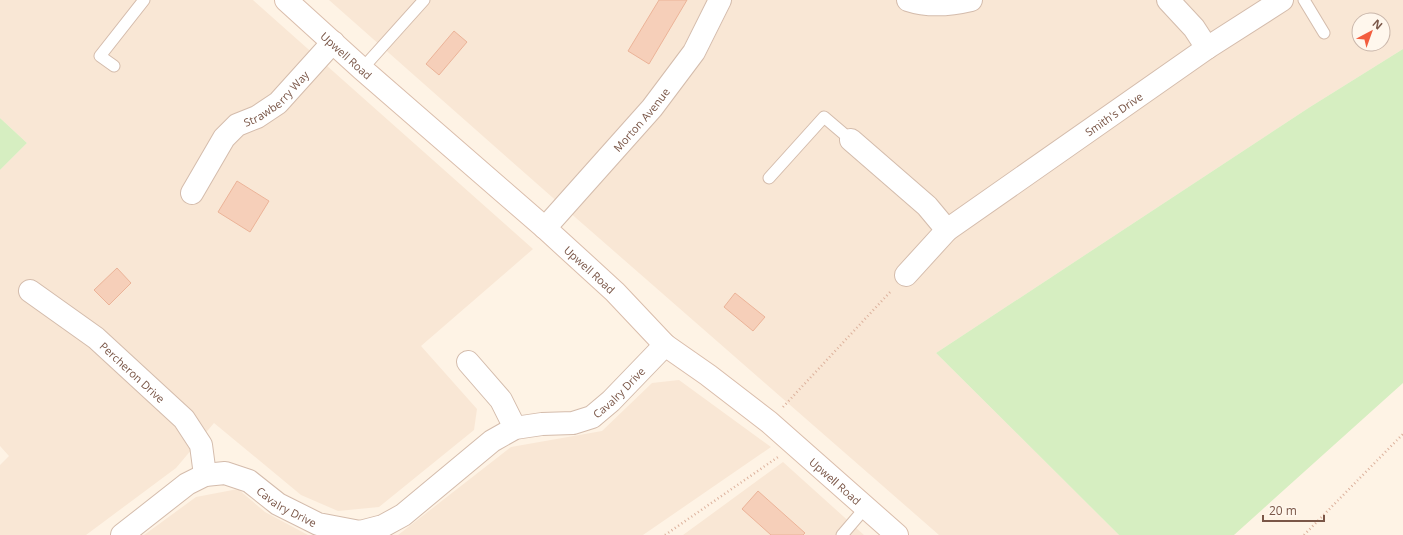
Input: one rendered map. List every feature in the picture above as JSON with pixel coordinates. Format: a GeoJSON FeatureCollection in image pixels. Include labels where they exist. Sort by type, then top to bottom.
{"type":"FeatureCollection","features":[{"type":"Feature","properties":{"kind":"street","name":"Upwell Road"},"geometry":{"type":"LineString","coordinates":[[286,0],[545,228],[615,292],[665,345],[708,374],[768,422],[897,535]]}},
{"type":"Feature","properties":{"kind":"street","name":"Morton Avenue"},"geometry":{"type":"LineString","coordinates":[[545,228],[652,108],[694,52],[720,0]]}},
{"type":"Feature","properties":{"kind":"street"},"geometry":{"type":"LineString","coordinates":[[908,0],[941,5],[971,0]]}},
{"type":"Feature","properties":{"kind":"street"},"geometry":{"type":"LineString","coordinates":[[1168,0],[1194,28],[1207,48]]}},
{"type":"Feature","properties":{"kind":"street","name":"Smith's Drive"},"geometry":{"type":"LineString","coordinates":[[906,275],[947,230],[1207,48],[1282,0]]}},
{"type":"Feature","properties":{"kind":"street","name":"Strawberry Way"},"geometry":{"type":"LineString","coordinates":[[192,192],[224,138],[237,125],[257,118],[278,103],[333,42]]}},
{"type":"Feature","properties":{"kind":"street"},"geometry":{"type":"LineString","coordinates":[[851,140],[927,206],[947,230]]}},
{"type":"Feature","properties":{"kind":"street","name":"Percheron Drive"},"geometry":{"type":"LineString","coordinates":[[30,291],[96,338],[184,419],[201,445],[205,475]]}},
{"type":"Feature","properties":{"kind":"street","name":"Cavalry Drive"},"geometry":{"type":"LineString","coordinates":[[122,535],[187,484],[205,475],[224,472],[249,481],[278,504],[318,524],[360,532],[383,526],[403,515],[492,441],[515,428],[542,424],[573,423],[592,417],[611,401],[665,345]]}},
{"type":"Feature","properties":{"kind":"street"},"geometry":{"type":"LineString","coordinates":[[468,362],[501,400],[515,428]]}},
{"type":"Feature","properties":{"kind":"lane"},"geometry":{"type":"LineString","coordinates":[[114,66],[100,56],[144,0]]}},
{"type":"Feature","properties":{"kind":"lane"},"geometry":{"type":"LineString","coordinates":[[362,68],[424,0]]}},
{"type":"Feature","properties":{"kind":"lane"},"geometry":{"type":"LineString","coordinates":[[1304,0],[1324,33]]}},
{"type":"Feature","properties":{"kind":"lane"},"geometry":{"type":"LineString","coordinates":[[769,178],[824,117],[851,140]]}},
{"type":"Feature","properties":{"kind":"lane"},"geometry":{"type":"LineString","coordinates":[[842,535],[866,507]]}},
{"type":"Feature","properties":{"kind":"path"},"geometry":{"type":"LineString","coordinates":[[768,422],[906,275]]}},
{"type":"Feature","properties":{"kind":"path"},"geometry":{"type":"LineString","coordinates":[[1304,535],[1403,434]]}},
{"type":"Feature","properties":{"kind":"path"},"geometry":{"type":"LineString","coordinates":[[665,535],[796,446]]}},
{"type":"Feature","properties":{"kind":"shaded area"},"geometry":{"type":"Polygon","coordinates":[[[0,0],[253,0],[533,249],[421,346],[477,409],[474,430],[379,507],[338,511],[301,495],[214,423],[176,468],[86,535],[0,535],[0,465],[9,456],[0,446],[0,170],[27,143],[0,118],[0,0]]]}},
{"type":"Feature","properties":{"kind":"shaded area"},"geometry":{"type":"Polygon","coordinates":[[[329,0],[1403,0],[1403,49],[1310,107],[936,353],[1119,535],[939,535],[329,0]]]}},
{"type":"Feature","properties":{"kind":"shaded area"},"geometry":{"type":"Polygon","coordinates":[[[679,380],[771,447],[643,535],[398,535],[511,447],[602,431],[652,383],[679,380]]]}},
{"type":"Feature","properties":{"kind":"shaded area"},"geometry":{"type":"Polygon","coordinates":[[[783,462],[864,535],[683,535],[783,462]]]}},
{"type":"Feature","properties":{"kind":"shaded area"},"geometry":{"type":"Polygon","coordinates":[[[238,489],[265,512],[308,535],[144,535],[196,497],[238,489]]]}},
{"type":"Feature","properties":{"kind":"green space"},"geometry":{"type":"Polygon","coordinates":[[[1403,49],[1403,383],[1234,535],[1119,535],[936,353],[1310,107],[1403,49]]]}},
{"type":"Feature","properties":{"kind":"green space"},"geometry":{"type":"Polygon","coordinates":[[[0,118],[27,143],[0,170],[0,118]]]}},
{"type":"Feature","properties":{"kind":"building"},"geometry":{"type":"Polygon","coordinates":[[[659,0],[687,0],[649,64],[628,51],[659,0]]]}},
{"type":"Feature","properties":{"kind":"building"},"geometry":{"type":"Polygon","coordinates":[[[454,31],[467,42],[439,75],[426,64],[454,31]]]}},
{"type":"Feature","properties":{"kind":"building"},"geometry":{"type":"Polygon","coordinates":[[[237,181],[269,201],[250,232],[218,212],[237,181]]]}},
{"type":"Feature","properties":{"kind":"building"},"geometry":{"type":"Polygon","coordinates":[[[117,268],[131,283],[109,305],[94,290],[117,268]]]}},
{"type":"Feature","properties":{"kind":"building"},"geometry":{"type":"Polygon","coordinates":[[[735,293],[765,317],[753,331],[724,307],[735,293]]]}},
{"type":"Feature","properties":{"kind":"building"},"geometry":{"type":"Polygon","coordinates":[[[758,491],[805,533],[803,535],[771,535],[742,509],[758,491]]]}}]}
